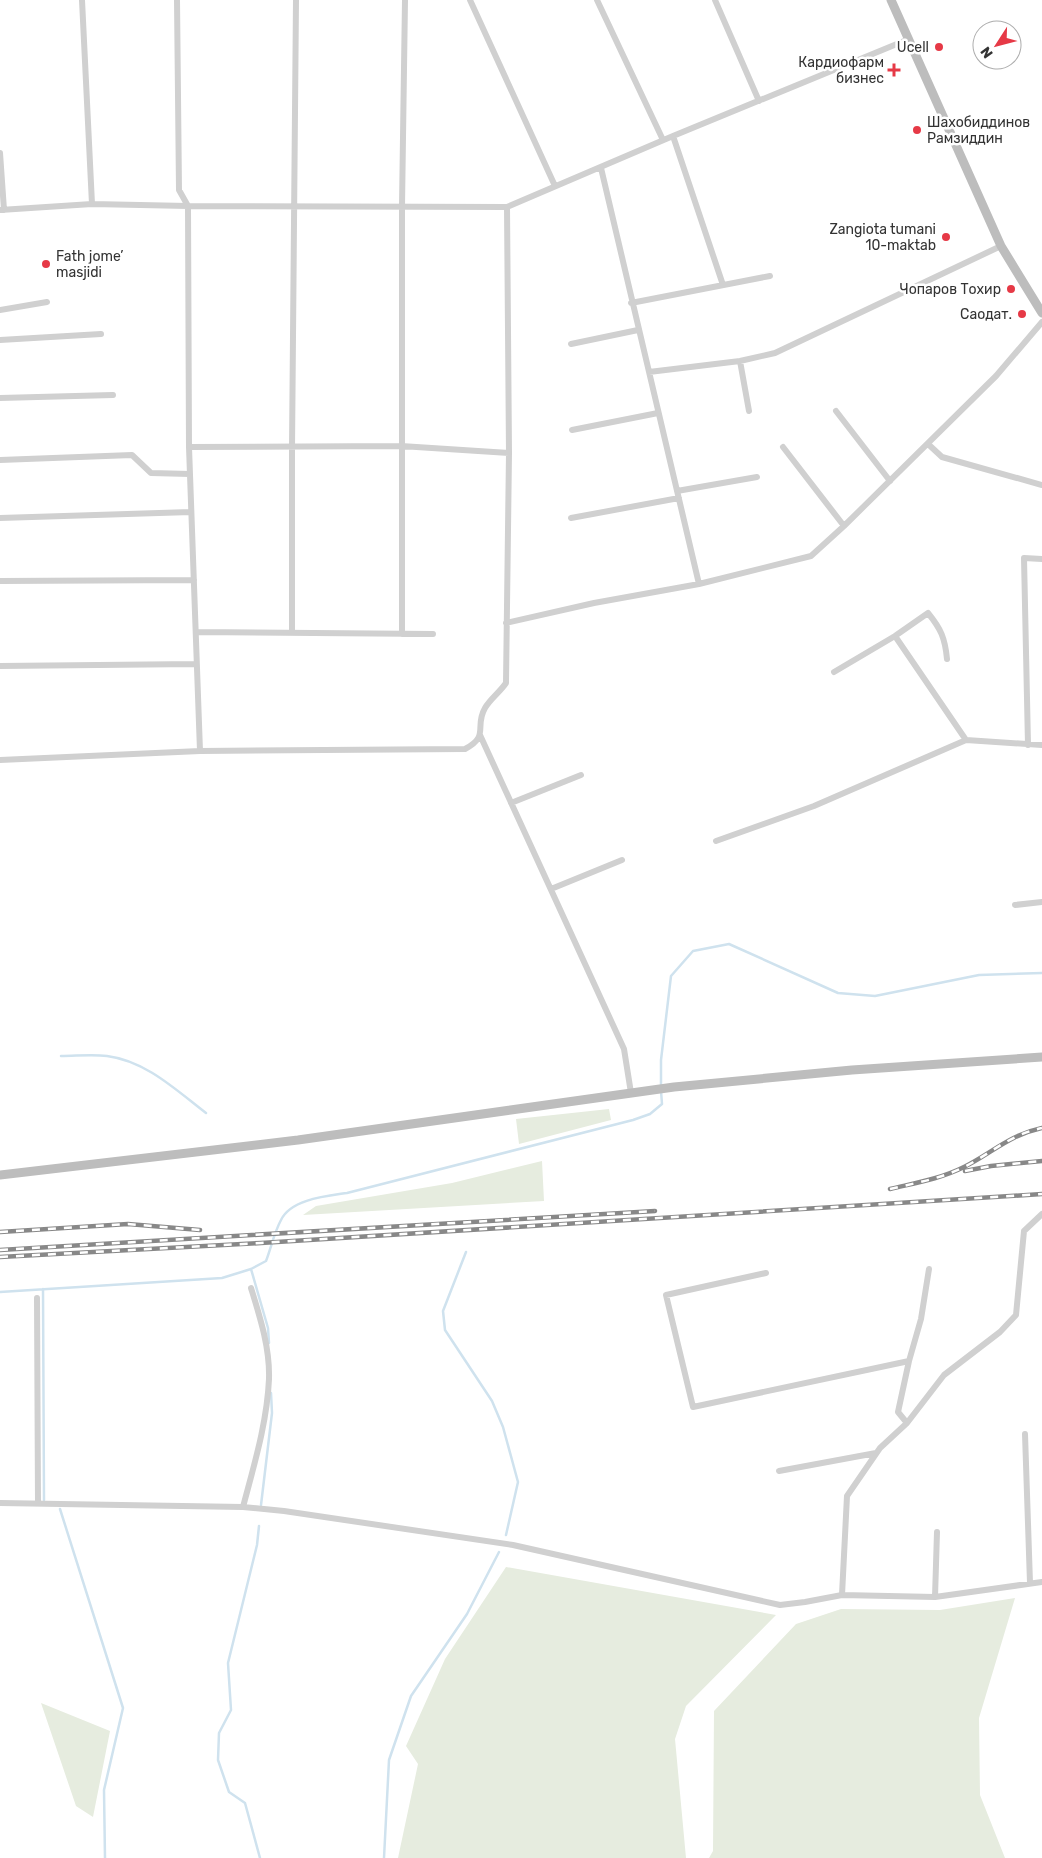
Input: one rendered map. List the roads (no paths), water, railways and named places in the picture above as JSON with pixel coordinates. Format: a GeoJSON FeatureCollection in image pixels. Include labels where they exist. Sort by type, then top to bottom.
{"type":"FeatureCollection","features":[{"type":"Feature","properties":{"kind":"main road"},"geometry":{"type":"LineString","coordinates":[[891,0],[1002,246],[1040,306]]}},
{"type":"Feature","properties":{"kind":"main road"},"geometry":{"type":"LineString","coordinates":[[0,1175],[298,1140],[648,1090],[852,1070],[1042,1057]]}},
{"type":"Feature","properties":{"kind":"street"},"geometry":{"type":"LineString","coordinates":[[82,0],[92,204]]}},
{"type":"Feature","properties":{"kind":"street"},"geometry":{"type":"LineString","coordinates":[[177,0],[179,190],[188,206],[189,447],[200,751]]}},
{"type":"Feature","properties":{"kind":"street"},"geometry":{"type":"LineString","coordinates":[[292,633],[296,0]]}},
{"type":"Feature","properties":{"kind":"street"},"geometry":{"type":"LineString","coordinates":[[402,634],[402,206],[406,0]]}},
{"type":"Feature","properties":{"kind":"street"},"geometry":{"type":"LineString","coordinates":[[470,0],[555,186]]}},
{"type":"Feature","properties":{"kind":"street"},"geometry":{"type":"LineString","coordinates":[[597,0],[663,140]]}},
{"type":"Feature","properties":{"kind":"street"},"geometry":{"type":"LineString","coordinates":[[715,0],[759,101]]}},
{"type":"Feature","properties":{"kind":"street"},"geometry":{"type":"LineString","coordinates":[[0,153],[2,210],[92,204],[295,207],[507,207],[663,140],[909,40]]}},
{"type":"Feature","properties":{"kind":"street"},"geometry":{"type":"LineString","coordinates":[[673,136],[723,285]]}},
{"type":"Feature","properties":{"kind":"street"},"geometry":{"type":"LineString","coordinates":[[600,168],[699,584]]}},
{"type":"Feature","properties":{"kind":"street"},"geometry":{"type":"LineString","coordinates":[[0,760],[200,751],[465,749],[475,744],[480,735],[481,718],[486,707],[506,683],[509,453],[507,207]]}},
{"type":"Feature","properties":{"kind":"street"},"geometry":{"type":"LineString","coordinates":[[649,372],[740,361],[775,353],[1002,246]]}},
{"type":"Feature","properties":{"kind":"street"},"geometry":{"type":"LineString","coordinates":[[631,303],[770,276]]}},
{"type":"Feature","properties":{"kind":"street"},"geometry":{"type":"LineString","coordinates":[[0,310],[47,302]]}},
{"type":"Feature","properties":{"kind":"street"},"geometry":{"type":"LineString","coordinates":[[506,623],[594,603],[699,584],[811,556],[844,526],[996,376],[1042,322]]}},
{"type":"Feature","properties":{"kind":"street"},"geometry":{"type":"LineString","coordinates":[[571,344],[638,330]]}},
{"type":"Feature","properties":{"kind":"street"},"geometry":{"type":"LineString","coordinates":[[0,340],[100,334]]}},
{"type":"Feature","properties":{"kind":"street"},"geometry":{"type":"LineString","coordinates":[[740,361],[749,411]]}},
{"type":"Feature","properties":{"kind":"street"},"geometry":{"type":"LineString","coordinates":[[0,398],[113,395]]}},
{"type":"Feature","properties":{"kind":"street"},"geometry":{"type":"LineString","coordinates":[[836,411],[890,481]]}},
{"type":"Feature","properties":{"kind":"street"},"geometry":{"type":"LineString","coordinates":[[572,430],[658,413]]}},
{"type":"Feature","properties":{"kind":"street"},"geometry":{"type":"LineString","coordinates":[[928,444],[942,457],[1042,485]]}},
{"type":"Feature","properties":{"kind":"street"},"geometry":{"type":"LineString","coordinates":[[189,447],[402,446],[509,453]]}},
{"type":"Feature","properties":{"kind":"street"},"geometry":{"type":"LineString","coordinates":[[783,447],[844,526]]}},
{"type":"Feature","properties":{"kind":"street"},"geometry":{"type":"LineString","coordinates":[[0,460],[132,455],[151,473],[190,474]]}},
{"type":"Feature","properties":{"kind":"street"},"geometry":{"type":"LineString","coordinates":[[571,518],[757,477]]}},
{"type":"Feature","properties":{"kind":"street"},"geometry":{"type":"LineString","coordinates":[[0,518],[191,512]]}},
{"type":"Feature","properties":{"kind":"street"},"geometry":{"type":"LineString","coordinates":[[1028,746],[1024,558],[1042,559]]}},
{"type":"Feature","properties":{"kind":"street"},"geometry":{"type":"LineString","coordinates":[[0,581],[194,580]]}},
{"type":"Feature","properties":{"kind":"street"},"geometry":{"type":"LineString","coordinates":[[834,672],[895,636],[928,613],[946,640],[947,659]]}},
{"type":"Feature","properties":{"kind":"street"},"geometry":{"type":"LineString","coordinates":[[196,632],[433,634]]}},
{"type":"Feature","properties":{"kind":"street"},"geometry":{"type":"LineString","coordinates":[[895,636],[966,740]]}},
{"type":"Feature","properties":{"kind":"street"},"geometry":{"type":"LineString","coordinates":[[0,666],[196,664]]}},
{"type":"Feature","properties":{"kind":"street"},"geometry":{"type":"LineString","coordinates":[[480,735],[624,1050],[631,1093]]}},
{"type":"Feature","properties":{"kind":"street"},"geometry":{"type":"LineString","coordinates":[[716,841],[814,806],[966,740],[1028,746],[1042,745]]}},
{"type":"Feature","properties":{"kind":"street"},"geometry":{"type":"LineString","coordinates":[[512,803],[581,775]]}},
{"type":"Feature","properties":{"kind":"street"},"geometry":{"type":"LineString","coordinates":[[551,889],[622,860]]}},
{"type":"Feature","properties":{"kind":"street"},"geometry":{"type":"LineString","coordinates":[[1015,905],[1042,902]]}},
{"type":"Feature","properties":{"kind":"street"},"geometry":{"type":"LineString","coordinates":[[842,1595],[847,1496],[876,1453],[907,1423],[944,1375],[1000,1332],[1016,1315],[1024,1231],[1042,1214]]}},
{"type":"Feature","properties":{"kind":"street"},"geometry":{"type":"LineString","coordinates":[[907,1423],[898,1412],[909,1361],[921,1319],[929,1269]]}},
{"type":"Feature","properties":{"kind":"street"},"geometry":{"type":"LineString","coordinates":[[766,1273],[666,1295],[693,1406],[909,1361]]}},
{"type":"Feature","properties":{"kind":"street"},"geometry":{"type":"LineString","coordinates":[[243,1507],[261,1440],[269,1378],[264,1334],[251,1288]]}},
{"type":"Feature","properties":{"kind":"street"},"geometry":{"type":"LineString","coordinates":[[37,1298],[38,1503]]}},
{"type":"Feature","properties":{"kind":"street"},"geometry":{"type":"LineString","coordinates":[[1025,1434],[1030,1583]]}},
{"type":"Feature","properties":{"kind":"street"},"geometry":{"type":"LineString","coordinates":[[779,1470],[876,1453]]}},
{"type":"Feature","properties":{"kind":"street"},"geometry":{"type":"LineString","coordinates":[[0,1503],[243,1507],[284,1511],[514,1546],[780,1605],[842,1595],[935,1597],[1042,1582]]}},
{"type":"Feature","properties":{"kind":"street"},"geometry":{"type":"LineString","coordinates":[[935,1597],[937,1532]]}},
{"type":"Feature","properties":{"kind":"waterway"},"geometry":{"type":"LineString","coordinates":[[661,1086],[661,1060],[671,976],[693,951],[729,944],[838,993],[875,996],[979,975],[1042,973]]}},
{"type":"Feature","properties":{"kind":"waterway"},"geometry":{"type":"LineString","coordinates":[[61,1056],[107,1056],[135,1064],[172,1086],[206,1113]]}},
{"type":"Feature","properties":{"kind":"waterway"},"geometry":{"type":"LineString","coordinates":[[0,1292],[222,1278],[251,1269],[266,1261],[281,1220],[293,1207],[301,1203],[633,1120],[650,1114],[662,1104],[661,1091]]}},
{"type":"Feature","properties":{"kind":"waterway"},"geometry":{"type":"LineString","coordinates":[[466,1252],[443,1311],[445,1330],[492,1401],[503,1427],[518,1482],[506,1535]]}},
{"type":"Feature","properties":{"kind":"waterway"},"geometry":{"type":"LineString","coordinates":[[251,1269],[268,1328],[269,1343]]}},
{"type":"Feature","properties":{"kind":"waterway"},"geometry":{"type":"LineString","coordinates":[[43,1289],[44,1500]]}},
{"type":"Feature","properties":{"kind":"waterway"},"geometry":{"type":"LineString","coordinates":[[261,1505],[272,1413],[271,1393]]}},
{"type":"Feature","properties":{"kind":"waterway"},"geometry":{"type":"LineString","coordinates":[[60,1509],[123,1708],[104,1790],[105,1858]]}},
{"type":"Feature","properties":{"kind":"waterway"},"geometry":{"type":"LineString","coordinates":[[259,1526],[257,1545],[228,1663],[231,1710],[219,1733],[218,1760],[229,1792],[245,1803],[260,1858]]}},
{"type":"Feature","properties":{"kind":"waterway"},"geometry":{"type":"LineString","coordinates":[[384,1858],[389,1760],[411,1696],[467,1614],[499,1552]]}},
{"type":"Feature","properties":{"kind":"railway"},"geometry":{"type":"LineString","coordinates":[[890,1189],[946,1175],[974,1162],[1020,1135],[1042,1128]]}},
{"type":"Feature","properties":{"kind":"railway"},"geometry":{"type":"LineString","coordinates":[[965,1171],[991,1166],[1042,1161]]}},
{"type":"Feature","properties":{"kind":"railway"},"geometry":{"type":"LineString","coordinates":[[0,1257],[261,1243],[1042,1194]]}},
{"type":"Feature","properties":{"kind":"railway"},"geometry":{"type":"LineString","coordinates":[[0,1250],[655,1211]]}},
{"type":"Feature","properties":{"kind":"railway"},"geometry":{"type":"LineString","coordinates":[[0,1232],[128,1224],[200,1230]]}},
{"type":"Feature","properties":{"kind":"place","name":"Ucell"},"geometry":{"type":"Point","coordinates":[939,47]}},
{"type":"Feature","properties":{"kind":"place","name":"Кардиофарм бизнес"},"geometry":{"type":"Point","coordinates":[894,70]}},
{"type":"Feature","properties":{"kind":"place","name":"Шахобиддинов Рамзиддин"},"geometry":{"type":"Point","coordinates":[917,130]}},
{"type":"Feature","properties":{"kind":"place","name":"Zangiota tumani 10-maktab"},"geometry":{"type":"Point","coordinates":[946,237]}},
{"type":"Feature","properties":{"kind":"place","name":"Fath jome’ masjidi"},"geometry":{"type":"Point","coordinates":[46,264]}},
{"type":"Feature","properties":{"kind":"place","name":"Чопаров Тохир"},"geometry":{"type":"Point","coordinates":[1011,289]}},
{"type":"Feature","properties":{"kind":"place","name":"Саодат."},"geometry":{"type":"Point","coordinates":[1022,314]}}]}
